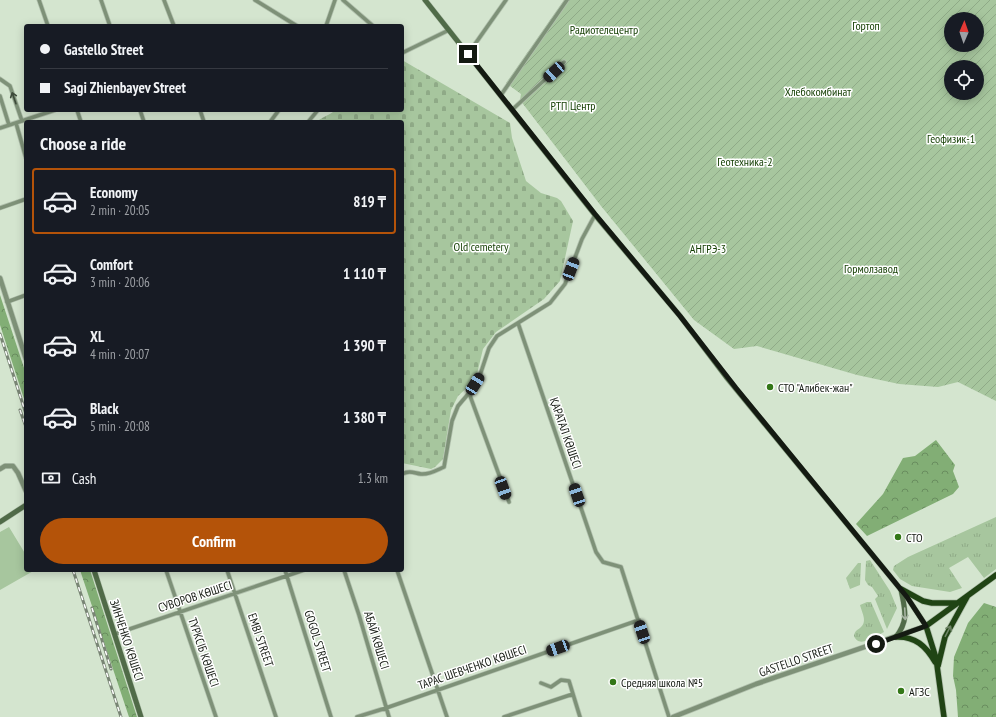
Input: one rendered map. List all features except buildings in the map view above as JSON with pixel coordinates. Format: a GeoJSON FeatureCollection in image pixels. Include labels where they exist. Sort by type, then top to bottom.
{"type":"FeatureCollection","features":[{"type":"Feature","properties":{"kind":"highway"},"geometry":{"type":"LineString","coordinates":[[944,717],[938,668],[926,626],[996,575]]}},
{"type":"Feature","properties":{"kind":"highway"},"geometry":{"type":"LineString","coordinates":[[900,589],[923,601],[932,603],[958,602]]}},
{"type":"Feature","properties":{"kind":"highway"},"geometry":{"type":"LineString","coordinates":[[938,668],[945,637],[968,596]]}},
{"type":"Feature","properties":{"kind":"highway"},"geometry":{"type":"LineString","coordinates":[[896,637],[911,638],[920,642],[938,668]]}},
{"type":"Feature","properties":{"kind":"main road"},"geometry":{"type":"LineString","coordinates":[[425,0],[595,214],[680,316],[727,378],[912,603],[926,626]]}},
{"type":"Feature","properties":{"kind":"main road"},"geometry":{"type":"LineString","coordinates":[[0,522],[24,506]]}},
{"type":"Feature","properties":{"kind":"main road","name":"ЗИНЧЕНКО КӨШЕСІ"},"geometry":{"type":"LineString","coordinates":[[95,572],[141,717]]}},
{"type":"Feature","properties":{"kind":"main road"},"geometry":{"type":"LineString","coordinates":[[896,637],[905,621],[904,606],[900,589]]}},
{"type":"Feature","properties":{"kind":"street"},"geometry":{"type":"LineString","coordinates":[[39,0],[47,24]]}},
{"type":"Feature","properties":{"kind":"street"},"geometry":{"type":"LineString","coordinates":[[101,0],[109,24]]}},
{"type":"Feature","properties":{"kind":"street"},"geometry":{"type":"LineString","coordinates":[[164,0],[173,24]]}},
{"type":"Feature","properties":{"kind":"street"},"geometry":{"type":"LineString","coordinates":[[255,0],[294,24]]}},
{"type":"Feature","properties":{"kind":"street"},"geometry":{"type":"LineString","coordinates":[[327,24],[335,0]]}},
{"type":"Feature","properties":{"kind":"street"},"geometry":{"type":"LineString","coordinates":[[343,0],[371,24]]}},
{"type":"Feature","properties":{"kind":"street"},"geometry":{"type":"LineString","coordinates":[[468,54],[506,0]]}},
{"type":"Feature","properties":{"kind":"street"},"geometry":{"type":"LineString","coordinates":[[501,95],[567,0]]}},
{"type":"Feature","properties":{"kind":"street"},"geometry":{"type":"LineString","coordinates":[[404,51],[449,30]]}},
{"type":"Feature","properties":{"kind":"street"},"geometry":{"type":"LineString","coordinates":[[512,109],[564,62]]}},
{"type":"Feature","properties":{"kind":"street"},"geometry":{"type":"LineString","coordinates":[[0,79],[10,86],[22,121],[0,128]]}},
{"type":"Feature","properties":{"kind":"street"},"geometry":{"type":"LineString","coordinates":[[0,96],[9,125]]}},
{"type":"Feature","properties":{"kind":"street"},"geometry":{"type":"LineString","coordinates":[[25,120],[49,112]]}},
{"type":"Feature","properties":{"kind":"street"},"geometry":{"type":"LineString","coordinates":[[310,120],[316,112]]}},
{"type":"Feature","properties":{"kind":"street"},"geometry":{"type":"LineString","coordinates":[[16,123],[24,151]]}},
{"type":"Feature","properties":{"kind":"street"},"geometry":{"type":"LineString","coordinates":[[0,208],[24,201]]}},
{"type":"Feature","properties":{"kind":"street"},"geometry":{"type":"LineString","coordinates":[[404,473],[414,472],[422,475],[444,467],[452,421],[458,406],[480,376],[489,348],[497,336],[550,303],[565,284],[582,239],[595,214]]}},
{"type":"Feature","properties":{"kind":"street"},"geometry":{"type":"LineString","coordinates":[[0,278],[24,353]]}},
{"type":"Feature","properties":{"kind":"street"},"geometry":{"type":"LineString","coordinates":[[8,302],[24,296]]}},
{"type":"Feature","properties":{"kind":"street","name":"ҚАРАТАЛ КӨШЕСІ"},"geometry":{"type":"LineString","coordinates":[[518,323],[596,552],[603,562],[621,567],[669,717]]}},
{"type":"Feature","properties":{"kind":"street"},"geometry":{"type":"LineString","coordinates":[[469,393],[509,502]]}},
{"type":"Feature","properties":{"kind":"street"},"geometry":{"type":"LineString","coordinates":[[0,469],[5,466],[13,466],[18,472],[24,486]]}},
{"type":"Feature","properties":{"kind":"street","name":"ТҮРКСІБ КӨШЕСІ"},"geometry":{"type":"LineString","coordinates":[[167,572],[216,717]]}},
{"type":"Feature","properties":{"kind":"street","name":"EMBI STREET"},"geometry":{"type":"LineString","coordinates":[[228,572],[276,717]]}},
{"type":"Feature","properties":{"kind":"street","name":"GOGOL STREET"},"geometry":{"type":"LineString","coordinates":[[286,572],[331,717]]}},
{"type":"Feature","properties":{"kind":"street","name":"СУВОРОВ КӨШЕСІ"},"geometry":{"type":"LineString","coordinates":[[115,634],[297,572]]}},
{"type":"Feature","properties":{"kind":"street","name":"АБАЙ КӨШЕСІ"},"geometry":{"type":"LineString","coordinates":[[345,572],[389,717]]}},
{"type":"Feature","properties":{"kind":"street"},"geometry":{"type":"LineString","coordinates":[[398,572],[448,717]]}},
{"type":"Feature","properties":{"kind":"street","name":"ТАРАС ШЕВЧЕНКО КӨШЕСІ"},"geometry":{"type":"LineString","coordinates":[[357,717],[639,620]]}},
{"type":"Feature","properties":{"kind":"street","name":"GASTELLO STREET"},"geometry":{"type":"LineString","coordinates":[[673,717],[684,715],[756,684],[926,626]]}},
{"type":"Feature","properties":{"kind":"street"},"geometry":{"type":"LineString","coordinates":[[541,683],[551,686],[561,680],[569,681],[580,717]]}},
{"type":"Feature","properties":{"kind":"street"},"geometry":{"type":"LineString","coordinates":[[504,717],[573,694]]}},
{"type":"Feature","properties":{"kind":"green space"},"geometry":{"type":"Polygon","coordinates":[[[564,0],[996,0],[996,401],[958,382],[938,387],[899,384],[857,375],[757,346],[734,349],[694,320],[601,206],[520,100],[521,94],[506,83],[564,0]]]}},
{"type":"Feature","properties":{"kind":"green space","name":"Old cemetery"},"geometry":{"type":"Polygon","coordinates":[[[404,61],[510,123],[512,138],[526,181],[541,193],[557,198],[561,201],[573,221],[560,281],[544,299],[496,332],[483,349],[477,374],[473,382],[458,396],[451,410],[443,459],[431,469],[404,463],[404,120],[319,120],[333,112],[404,112],[404,61]]]}},
{"type":"Feature","properties":{"kind":"green space"},"geometry":{"type":"Polygon","coordinates":[[[0,295],[24,368],[24,399],[0,325],[0,295]]]}},
{"type":"Feature","properties":{"kind":"green space"},"geometry":{"type":"Polygon","coordinates":[[[936,440],[955,465],[953,471],[959,487],[953,494],[867,536],[856,524],[883,494],[903,458],[915,456],[936,440]]]}},
{"type":"Feature","properties":{"kind":"green space"},"geometry":{"type":"Polygon","coordinates":[[[996,517],[996,569],[984,578],[968,557],[949,568],[962,588],[950,592],[912,586],[900,579],[893,570],[894,566],[908,557],[996,517]]]}},
{"type":"Feature","properties":{"kind":"green space"},"geometry":{"type":"Polygon","coordinates":[[[9,527],[24,552],[24,572],[32,572],[0,590],[0,532],[9,527]]]}},
{"type":"Feature","properties":{"kind":"green space"},"geometry":{"type":"Polygon","coordinates":[[[870,560],[890,591],[897,608],[887,629],[875,599],[878,596],[865,580],[866,561],[870,560]]]}},
{"type":"Feature","properties":{"kind":"green space"},"geometry":{"type":"Polygon","coordinates":[[[858,563],[861,563],[860,585],[850,589],[846,578],[858,563]]]}},
{"type":"Feature","properties":{"kind":"green space"},"geometry":{"type":"Polygon","coordinates":[[[81,572],[91,572],[137,717],[129,717],[81,572]]]}},
{"type":"Feature","properties":{"kind":"green space"},"geometry":{"type":"Polygon","coordinates":[[[871,602],[884,632],[863,642],[856,640],[854,636],[856,631],[864,623],[864,617],[860,605],[871,602]]]}},
{"type":"Feature","properties":{"kind":"green space"},"geometry":{"type":"Polygon","coordinates":[[[984,603],[996,607],[996,717],[958,717],[956,690],[953,676],[954,657],[968,623],[984,603]]]}},
{"type":"Feature","properties":{"kind":"railway"},"geometry":{"type":"LineString","coordinates":[[0,334],[24,408]]}},
{"type":"Feature","properties":{"kind":"railway"},"geometry":{"type":"LineString","coordinates":[[20,410],[24,421]]}},
{"type":"Feature","properties":{"kind":"railway"},"geometry":{"type":"LineString","coordinates":[[74,572],[121,717]]}},
{"type":"Feature","properties":{"kind":"railway"},"geometry":{"type":"LineString","coordinates":[[92,608],[111,669]]}},
{"type":"Feature","properties":{"kind":"place","name":"СТО \"Алибек-жан\""},"geometry":{"type":"Point","coordinates":[770,387]}},
{"type":"Feature","properties":{"kind":"place","name":"СТО"},"geometry":{"type":"Point","coordinates":[898,537]}},
{"type":"Feature","properties":{"kind":"place","name":"Средняя школа №5"},"geometry":{"type":"Point","coordinates":[613,682]}},
{"type":"Feature","properties":{"kind":"place","name":"АГЗС"},"geometry":{"type":"Point","coordinates":[901,691]}},
{"type":"Feature","properties":{"kind":"route"},"geometry":{"type":"LineString","coordinates":[[468,54],[595,214],[680,316],[727,378],[907,597],[926,626],[876,644]]}},
{"type":"Feature","properties":{"kind":"park label","name":"Гортоп"},"geometry":{"type":"Point","coordinates":[866,25]}},
{"type":"Feature","properties":{"kind":"park label","name":"Радиотелецентр"},"geometry":{"type":"Point","coordinates":[604,29]}},
{"type":"Feature","properties":{"kind":"park label","name":"Хлебокомбинат"},"geometry":{"type":"Point","coordinates":[818,91]}},
{"type":"Feature","properties":{"kind":"park label","name":"РТП Центр"},"geometry":{"type":"Point","coordinates":[573,105]}},
{"type":"Feature","properties":{"kind":"park label","name":"Геофизик-1"},"geometry":{"type":"Point","coordinates":[951,138]}},
{"type":"Feature","properties":{"kind":"park label","name":"Геотехника-2"},"geometry":{"type":"Point","coordinates":[745,161]}},
{"type":"Feature","properties":{"kind":"park label","name":"АНГРЭ-3"},"geometry":{"type":"Point","coordinates":[708,248]}},
{"type":"Feature","properties":{"kind":"park label","name":"Гормолзавод"},"geometry":{"type":"Point","coordinates":[871,268]}}]}
